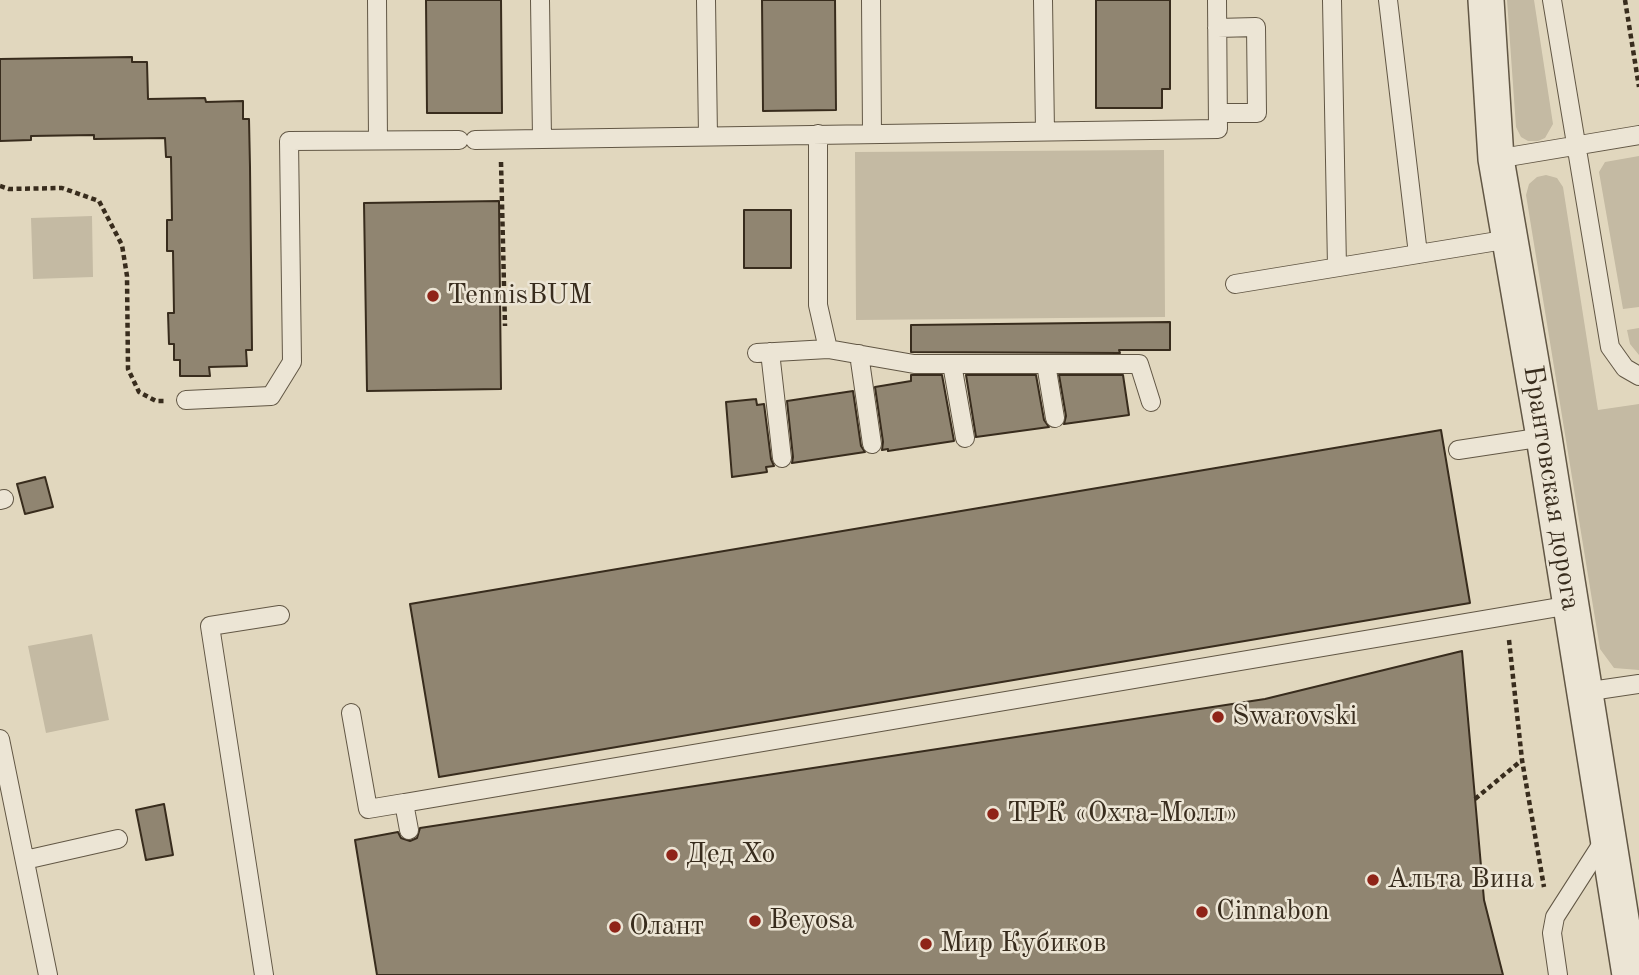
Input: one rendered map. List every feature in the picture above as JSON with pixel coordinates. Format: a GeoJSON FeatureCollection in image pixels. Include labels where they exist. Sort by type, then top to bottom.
{"type":"FeatureCollection","features":[{"type":"Feature","properties":{"kind":"street","name":"Брантовская дорога"},"geometry":{"type":"LineString","coordinates":[[1486,0],[1496,159],[1544,437],[1630,975]]}},
{"type":"Feature","properties":{"kind":"lane"},"geometry":{"type":"LineString","coordinates":[[377,0],[378,139]]}},
{"type":"Feature","properties":{"kind":"lane"},"geometry":{"type":"LineString","coordinates":[[540,0],[541,138]]}},
{"type":"Feature","properties":{"kind":"lane"},"geometry":{"type":"LineString","coordinates":[[706,0],[708,136]]}},
{"type":"Feature","properties":{"kind":"lane"},"geometry":{"type":"LineString","coordinates":[[871,0],[872,133]]}},
{"type":"Feature","properties":{"kind":"lane"},"geometry":{"type":"LineString","coordinates":[[1043,0],[1045,131]]}},
{"type":"Feature","properties":{"kind":"lane"},"geometry":{"type":"LineString","coordinates":[[186,400],[271,396],[292,362],[289,141],[1218,129],[1217,0]]}},
{"type":"Feature","properties":{"kind":"lane"},"geometry":{"type":"LineString","coordinates":[[1332,0],[1337,267]]}},
{"type":"Feature","properties":{"kind":"lane"},"geometry":{"type":"LineString","coordinates":[[1388,0],[1418,254]]}},
{"type":"Feature","properties":{"kind":"lane"},"geometry":{"type":"LineString","coordinates":[[1552,0],[1610,347],[1625,368],[1639,376]]}},
{"type":"Feature","properties":{"kind":"lane"},"geometry":{"type":"LineString","coordinates":[[1217,28],[1256,27],[1257,113],[1218,113]]}},
{"type":"Feature","properties":{"kind":"lane"},"geometry":{"type":"LineString","coordinates":[[818,134],[818,305],[828,349]]}},
{"type":"Feature","properties":{"kind":"lane"},"geometry":{"type":"LineString","coordinates":[[1496,159],[1639,135]]}},
{"type":"Feature","properties":{"kind":"lane"},"geometry":{"type":"LineString","coordinates":[[1235,284],[1510,239]]}},
{"type":"Feature","properties":{"kind":"lane"},"geometry":{"type":"LineString","coordinates":[[782,458],[763,352],[828,349],[914,364],[1139,364],[1151,402]]}},
{"type":"Feature","properties":{"kind":"lane"},"geometry":{"type":"LineString","coordinates":[[859,354],[872,444]]}},
{"type":"Feature","properties":{"kind":"lane"},"geometry":{"type":"LineString","coordinates":[[953,364],[965,438]]}},
{"type":"Feature","properties":{"kind":"lane"},"geometry":{"type":"LineString","coordinates":[[1046,364],[1055,418]]}},
{"type":"Feature","properties":{"kind":"lane"},"geometry":{"type":"LineString","coordinates":[[1458,450],[1544,437]]}},
{"type":"Feature","properties":{"kind":"lane"},"geometry":{"type":"LineString","coordinates":[[352,713],[368,809],[1571,605]]}},
{"type":"Feature","properties":{"kind":"lane"},"geometry":{"type":"LineString","coordinates":[[264,975],[210,626],[280,615]]}},
{"type":"Feature","properties":{"kind":"lane"},"geometry":{"type":"LineString","coordinates":[[1584,692],[1639,684]]}},
{"type":"Feature","properties":{"kind":"lane"},"geometry":{"type":"LineString","coordinates":[[0,739],[48,975]]}},
{"type":"Feature","properties":{"kind":"lane"},"geometry":{"type":"LineString","coordinates":[[404,803],[409,830]]}},
{"type":"Feature","properties":{"kind":"lane"},"geometry":{"type":"LineString","coordinates":[[1558,975],[1552,933],[1555,917],[1607,836]]}},
{"type":"Feature","properties":{"kind":"lane"},"geometry":{"type":"LineString","coordinates":[[25,860],[118,839]]}},
{"type":"Feature","properties":{"kind":"path"},"geometry":{"type":"LineString","coordinates":[[1625,0],[1639,87]]}},
{"type":"Feature","properties":{"kind":"path"},"geometry":{"type":"LineString","coordinates":[[501,138],[505,326]]}},
{"type":"Feature","properties":{"kind":"path"},"geometry":{"type":"LineString","coordinates":[[0,186],[9,189],[62,188],[99,201],[122,245],[127,276],[128,369],[139,392],[156,401],[186,400]]}},
{"type":"Feature","properties":{"kind":"path"},"geometry":{"type":"LineString","coordinates":[[1509,635],[1522,760],[1542,884],[1560,908]]}},
{"type":"Feature","properties":{"kind":"path"},"geometry":{"type":"LineString","coordinates":[[1475,799],[1522,760]]}},
{"type":"Feature","properties":{"kind":"shaded area"},"geometry":{"type":"Polygon","coordinates":[[[1507,0],[1534,0],[1553,124],[1545,138],[1538,141],[1528,141],[1521,137],[1516,127],[1507,0]]]}},
{"type":"Feature","properties":{"kind":"shaded area"},"geometry":{"type":"Polygon","coordinates":[[[1164,150],[1165,317],[856,320],[855,152],[1164,150]]]}},
{"type":"Feature","properties":{"kind":"shaded area"},"geometry":{"type":"Polygon","coordinates":[[[1639,156],[1639,307],[1623,309],[1599,172],[1605,162],[1639,156]]]}},
{"type":"Feature","properties":{"kind":"shaded area"},"geometry":{"type":"Polygon","coordinates":[[[1546,175],[1557,178],[1563,187],[1598,410],[1639,404],[1639,670],[1614,668],[1600,649],[1526,195],[1529,184],[1537,177],[1546,175]]]}},
{"type":"Feature","properties":{"kind":"shaded area"},"geometry":{"type":"Polygon","coordinates":[[[92,216],[93,277],[33,279],[31,218],[92,216]]]}},
{"type":"Feature","properties":{"kind":"shaded area"},"geometry":{"type":"Polygon","coordinates":[[[1639,328],[1639,355],[1630,344],[1627,330],[1639,328]]]}},
{"type":"Feature","properties":{"kind":"shaded area"},"geometry":{"type":"Polygon","coordinates":[[[92,634],[109,720],[46,733],[28,646],[92,634]]]}},
{"type":"Feature","properties":{"kind":"building"},"geometry":{"type":"Polygon","coordinates":[[[426,0],[501,0],[502,113],[427,113],[426,0]]]}},
{"type":"Feature","properties":{"kind":"building"},"geometry":{"type":"Polygon","coordinates":[[[762,0],[835,0],[836,110],[763,111],[762,0]]]}},
{"type":"Feature","properties":{"kind":"building"},"geometry":{"type":"Polygon","coordinates":[[[1096,0],[1170,0],[1170,89],[1162,89],[1162,108],[1096,108],[1096,0]]]}},
{"type":"Feature","properties":{"kind":"building"},"geometry":{"type":"Polygon","coordinates":[[[132,57],[132,62],[147,62],[148,99],[205,98],[206,102],[243,101],[243,119],[249,119],[250,167],[252,350],[246,350],[247,366],[209,367],[210,376],[180,376],[180,360],[174,360],[174,344],[169,344],[168,313],[174,313],[173,251],[167,251],[167,220],[172,220],[171,157],[166,157],[165,138],[31,136],[31,140],[0,141],[0,59],[132,57]]]}},
{"type":"Feature","properties":{"kind":"building","name":"TennisBUM"},"geometry":{"type":"Polygon","coordinates":[[[499,201],[501,389],[367,391],[364,203],[499,201]]]}},
{"type":"Feature","properties":{"kind":"building"},"geometry":{"type":"Polygon","coordinates":[[[744,210],[791,210],[791,268],[744,268],[744,210]]]}},
{"type":"Feature","properties":{"kind":"building"},"geometry":{"type":"Polygon","coordinates":[[[1170,322],[1170,350],[1119,350],[1120,353],[911,352],[911,325],[1170,322]]]}},
{"type":"Feature","properties":{"kind":"building"},"geometry":{"type":"Polygon","coordinates":[[[911,375],[942,375],[954,441],[882,450],[875,387],[911,381],[911,375]]]}},
{"type":"Feature","properties":{"kind":"building"},"geometry":{"type":"Polygon","coordinates":[[[966,375],[1036,375],[1044,420],[1049,427],[976,437],[966,375]]]}},
{"type":"Feature","properties":{"kind":"building"},"geometry":{"type":"Polygon","coordinates":[[[1059,375],[1123,375],[1129,415],[1064,424],[1066,416],[1059,375]]]}},
{"type":"Feature","properties":{"kind":"building"},"geometry":{"type":"Polygon","coordinates":[[[853,391],[861,446],[865,452],[792,463],[787,401],[853,391]]]}},
{"type":"Feature","properties":{"kind":"building"},"geometry":{"type":"Polygon","coordinates":[[[756,399],[757,405],[764,404],[774,466],[766,467],[767,472],[732,477],[726,402],[756,399]]]}},
{"type":"Feature","properties":{"kind":"building"},"geometry":{"type":"Polygon","coordinates":[[[1441,430],[1470,603],[439,777],[410,604],[1441,430]]]}},
{"type":"Feature","properties":{"kind":"building"},"geometry":{"type":"Polygon","coordinates":[[[45,477],[53,507],[25,514],[17,484],[45,477]]]}},
{"type":"Feature","properties":{"kind":"building","name":"ТРК «Охта-Молл»"},"geometry":{"type":"Polygon","coordinates":[[[1462,651],[1484,900],[1503,975],[377,975],[355,840],[398,832],[401,838],[410,841],[417,838],[420,828],[1265,699],[1462,651]]]}},
{"type":"Feature","properties":{"kind":"building"},"geometry":{"type":"Polygon","coordinates":[[[164,804],[173,855],[146,860],[136,810],[164,804]]]}},
{"type":"Feature","properties":{"kind":"place","name":"TennisBUM"},"geometry":{"type":"Point","coordinates":[433,296]}},
{"type":"Feature","properties":{"kind":"place","name":"Swarovski"},"geometry":{"type":"Point","coordinates":[1218,717]}},
{"type":"Feature","properties":{"kind":"place","name":"ТРК «Охта-Молл»"},"geometry":{"type":"Point","coordinates":[993,814]}},
{"type":"Feature","properties":{"kind":"place","name":"Дед Хо"},"geometry":{"type":"Point","coordinates":[672,855]}},
{"type":"Feature","properties":{"kind":"place","name":"Альта Вина"},"geometry":{"type":"Point","coordinates":[1373,880]}},
{"type":"Feature","properties":{"kind":"place","name":"Cinnabon"},"geometry":{"type":"Point","coordinates":[1202,912]}},
{"type":"Feature","properties":{"kind":"place","name":"Beyosa"},"geometry":{"type":"Point","coordinates":[755,921]}},
{"type":"Feature","properties":{"kind":"place","name":"Олант"},"geometry":{"type":"Point","coordinates":[615,927]}},
{"type":"Feature","properties":{"kind":"place","name":"Мир Кубиков"},"geometry":{"type":"Point","coordinates":[926,944]}}]}
